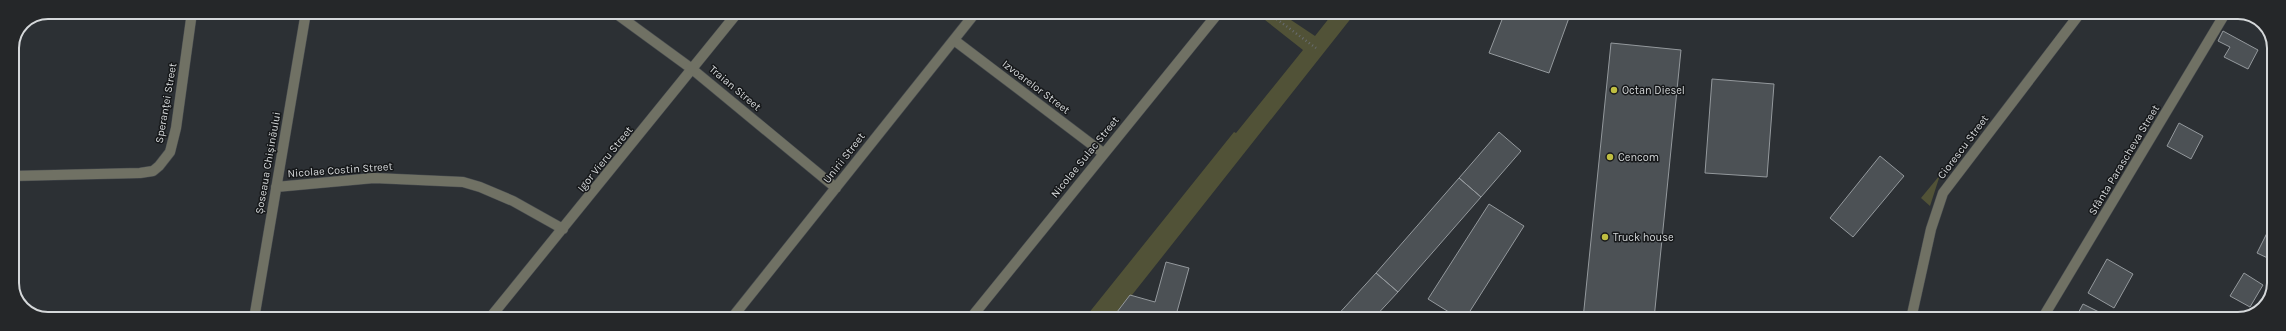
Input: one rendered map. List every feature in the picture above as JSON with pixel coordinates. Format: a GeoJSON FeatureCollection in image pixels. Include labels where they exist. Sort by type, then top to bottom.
{"type":"FeatureCollection","features":[{"type":"Feature","properties":{"kind":"street","name":"Speranţei Street"},"geometry":{"type":"LineString","coordinates":[[19,176],[140,173],[153,171],[159,166],[170,152],[176,128],[191,19]]}},
{"type":"Feature","properties":{"kind":"street","name":"Șoseaua Chișinăului"},"geometry":{"type":"LineString","coordinates":[[255,312],[305,19]]}},
{"type":"Feature","properties":{"kind":"street","name":"Traian Street"},"geometry":{"type":"LineString","coordinates":[[624,19],[692,69],[836,188]]}},
{"type":"Feature","properties":{"kind":"street","name":"Igor Vieru Street"},"geometry":{"type":"LineString","coordinates":[[495,312],[732,19]]}},
{"type":"Feature","properties":{"kind":"street","name":"Unirii Street"},"geometry":{"type":"LineString","coordinates":[[737,312],[970,19]]}},
{"type":"Feature","properties":{"kind":"street","name":"Nicolae Sulac Street"},"geometry":{"type":"LineString","coordinates":[[976,312],[1103,153],[1213,19]]}},
{"type":"Feature","properties":{"kind":"street","name":"Ciorescu Street"},"geometry":{"type":"LineString","coordinates":[[1913,312],[1931,229],[1943,193],[2076,19]]}},
{"type":"Feature","properties":{"kind":"street","name":"Sfânta Parascheva Street"},"geometry":{"type":"LineString","coordinates":[[2046,312],[2222,19]]}},
{"type":"Feature","properties":{"kind":"street","name":"Izvoarelor Street"},"geometry":{"type":"LineString","coordinates":[[954,40],[1103,153]]}},
{"type":"Feature","properties":{"kind":"street","name":"Nicolae Costin Street"},"geometry":{"type":"LineString","coordinates":[[276,187],[374,178],[463,182],[480,187],[513,201],[564,228]]}},
{"type":"Feature","properties":{"kind":"path"},"geometry":{"type":"LineString","coordinates":[[1277,19],[1316,48]]}},
{"type":"Feature","properties":{"kind":"green space"},"geometry":{"type":"Polygon","coordinates":[[[1264,19],[1290,19],[1315,36],[1328,19],[1350,19],[1119,312],[1090,312],[1234,132],[1236,133],[1303,50],[1264,19]]]}},
{"type":"Feature","properties":{"kind":"green space"},"geometry":{"type":"Polygon","coordinates":[[[1940,175],[1930,206],[1921,198],[1940,175]]]}},
{"type":"Feature","properties":{"kind":"building"},"geometry":{"type":"Polygon","coordinates":[[[1502,19],[1569,19],[1549,73],[1489,53],[1502,19]]]}},
{"type":"Feature","properties":{"kind":"building"},"geometry":{"type":"Polygon","coordinates":[[[2223,31],[2258,50],[2248,69],[2224,57],[2230,47],[2218,41],[2223,31]]]}},
{"type":"Feature","properties":{"kind":"building"},"geometry":{"type":"Polygon","coordinates":[[[1611,43],[1681,50],[1655,312],[1584,312],[1611,43]]]}},
{"type":"Feature","properties":{"kind":"building"},"geometry":{"type":"Polygon","coordinates":[[[1712,79],[1774,84],[1767,177],[1705,173],[1712,79]]]}},
{"type":"Feature","properties":{"kind":"building"},"geometry":{"type":"Polygon","coordinates":[[[2179,123],[2203,136],[2191,159],[2167,146],[2179,123]]]}},
{"type":"Feature","properties":{"kind":"building"},"geometry":{"type":"Polygon","coordinates":[[[1499,132],[1521,151],[1481,197],[1459,178],[1499,132]]]}},
{"type":"Feature","properties":{"kind":"building"},"geometry":{"type":"Polygon","coordinates":[[[1880,156],[1904,176],[1853,237],[1830,218],[1880,156]]]}},
{"type":"Feature","properties":{"kind":"building"},"geometry":{"type":"Polygon","coordinates":[[[1459,178],[1481,197],[1398,292],[1376,273],[1459,178]]]}},
{"type":"Feature","properties":{"kind":"building"},"geometry":{"type":"Polygon","coordinates":[[[1489,204],[1524,226],[1469,312],[1449,312],[1428,299],[1489,204]]]}},
{"type":"Feature","properties":{"kind":"building"},"geometry":{"type":"Polygon","coordinates":[[[2267,233],[2267,258],[2257,253],[2267,233]]]}},
{"type":"Feature","properties":{"kind":"building"},"geometry":{"type":"Polygon","coordinates":[[[2107,259],[2133,274],[2114,308],[2088,293],[2107,259]]]}},
{"type":"Feature","properties":{"kind":"building"},"geometry":{"type":"Polygon","coordinates":[[[1166,262],[1189,268],[1177,312],[1117,312],[1130,295],[1155,302],[1166,262]]]}},
{"type":"Feature","properties":{"kind":"building"},"geometry":{"type":"Polygon","coordinates":[[[1376,273],[1398,292],[1379,312],[1340,312],[1376,273]]]}},
{"type":"Feature","properties":{"kind":"building"},"geometry":{"type":"Polygon","coordinates":[[[2244,273],[2263,285],[2250,307],[2230,296],[2244,273]]]}},
{"type":"Feature","properties":{"kind":"building"},"geometry":{"type":"Polygon","coordinates":[[[2083,304],[2099,312],[2079,312],[2083,304]]]}},
{"type":"Feature","properties":{"kind":"place","name":"Octan Diesel"},"geometry":{"type":"Point","coordinates":[1614,90]}},
{"type":"Feature","properties":{"kind":"place","name":"Cencom"},"geometry":{"type":"Point","coordinates":[1610,157]}},
{"type":"Feature","properties":{"kind":"place","name":"Truck house"},"geometry":{"type":"Point","coordinates":[1605,237]}}]}
